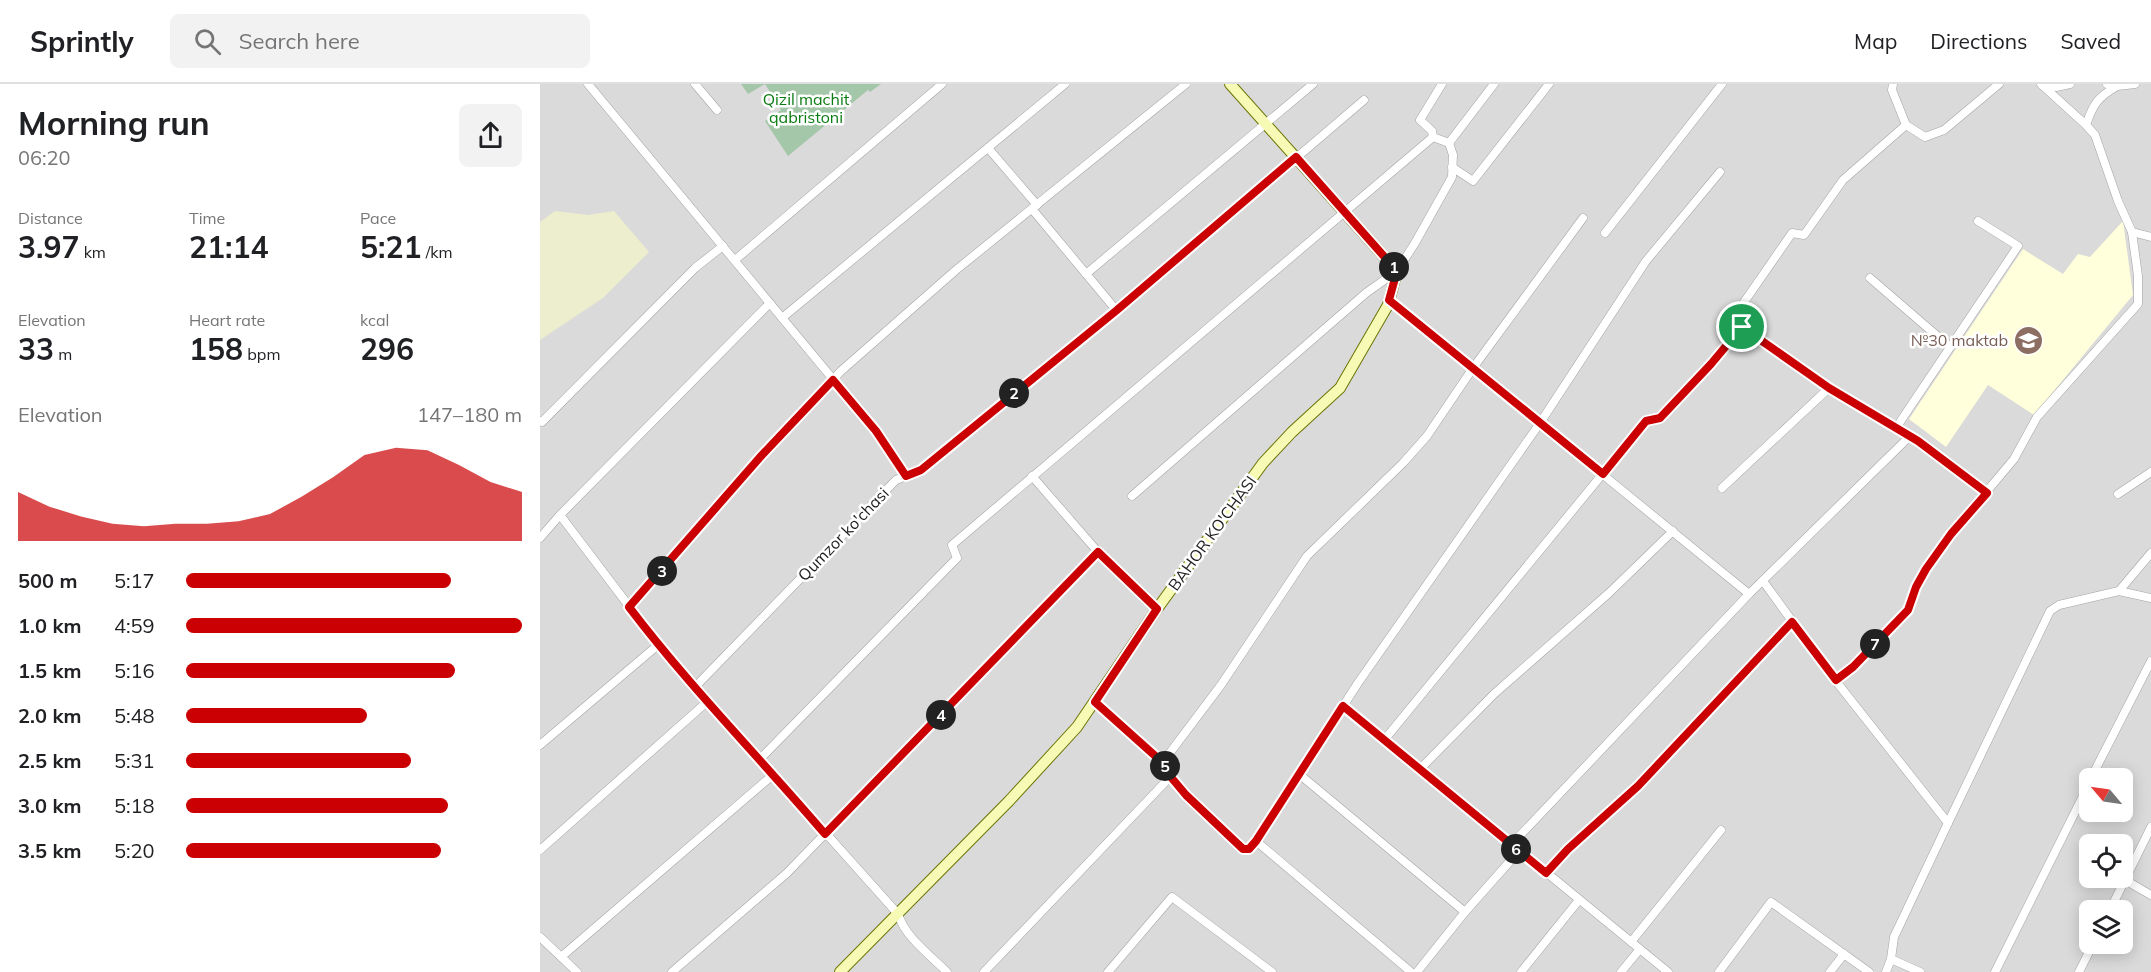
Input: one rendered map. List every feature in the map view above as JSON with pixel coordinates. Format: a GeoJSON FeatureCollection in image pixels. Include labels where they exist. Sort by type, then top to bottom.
{"type":"FeatureCollection","features":[{"type":"Feature","properties":{"kind":"street"},"geometry":{"type":"LineString","coordinates":[[588,84],[876,431],[906,476]]}},
{"type":"Feature","properties":{"kind":"street"},"geometry":{"type":"LineString","coordinates":[[695,84],[717,110]]}},
{"type":"Feature","properties":{"kind":"street"},"geometry":{"type":"LineString","coordinates":[[735,260],[942,84]]}},
{"type":"Feature","properties":{"kind":"street"},"geometry":{"type":"LineString","coordinates":[[782,318],[1065,84]]}},
{"type":"Feature","properties":{"kind":"street"},"geometry":{"type":"LineString","coordinates":[[629,607],[762,455],[833,380],[952,274],[1186,84]]}},
{"type":"Feature","properties":{"kind":"street"},"geometry":{"type":"LineString","coordinates":[[1230,84],[1397,271]]}},
{"type":"Feature","properties":{"kind":"street"},"geometry":{"type":"LineString","coordinates":[[1086,274],[1313,84]]}},
{"type":"Feature","properties":{"kind":"street"},"geometry":{"type":"LineString","coordinates":[[1433,137],[1432,131],[1420,120],[1442,84]]}},
{"type":"Feature","properties":{"kind":"street"},"geometry":{"type":"LineString","coordinates":[[1449,143],[1494,84]]}},
{"type":"Feature","properties":{"kind":"street"},"geometry":{"type":"LineString","coordinates":[[1452,167],[1473,181],[1549,84]]}},
{"type":"Feature","properties":{"kind":"street"},"geometry":{"type":"LineString","coordinates":[[1605,233],[1722,84]]}},
{"type":"Feature","properties":{"kind":"street"},"geometry":{"type":"LineString","coordinates":[[1893,84],[1892,90],[1906,125],[1925,137],[1944,130],[2000,84]]}},
{"type":"Feature","properties":{"kind":"street"},"geometry":{"type":"LineString","coordinates":[[2041,84],[2056,87],[2070,84]]}},
{"type":"Feature","properties":{"kind":"street"},"geometry":{"type":"LineString","coordinates":[[1836,680],[1853,667],[1908,610],[1916,587],[1926,569],[1951,534],[2014,459],[2037,417],[2138,304],[2138,276],[2132,232],[2118,201],[2095,135],[2041,84]]}},
{"type":"Feature","properties":{"kind":"street"},"geometry":{"type":"LineString","coordinates":[[2107,84],[2117,86],[2136,84]]}},
{"type":"Feature","properties":{"kind":"street"},"geometry":{"type":"LineString","coordinates":[[2086,125],[2091,109],[2102,94],[2117,86]]}},
{"type":"Feature","properties":{"kind":"street","name":"Qumzor ko'chasi"},"geometry":{"type":"LineString","coordinates":[[695,687],[896,480],[921,470],[1117,310],[1364,100]]}},
{"type":"Feature","properties":{"kind":"street"},"geometry":{"type":"LineString","coordinates":[[1385,739],[1646,421],[1660,418],[1742,327],[1740,308],[1792,233],[1804,235],[1843,180],[1906,125]]}},
{"type":"Feature","properties":{"kind":"street"},"geometry":{"type":"LineString","coordinates":[[1433,137],[1449,143]]}},
{"type":"Feature","properties":{"kind":"street"},"geometry":{"type":"LineString","coordinates":[[760,759],[957,558],[952,544],[1433,137]]}},
{"type":"Feature","properties":{"kind":"street"},"geometry":{"type":"LineString","coordinates":[[1132,496],[1366,294],[1397,271],[1452,177],[1453,155],[1449,143]]}},
{"type":"Feature","properties":{"kind":"street"},"geometry":{"type":"LineString","coordinates":[[988,148],[1086,274],[1117,310]]}},
{"type":"Feature","properties":{"kind":"street"},"geometry":{"type":"LineString","coordinates":[[1095,702],[1162,762],[1186,795],[1243,849],[1249,849],[1343,706],[1540,423],[1646,261],[1720,172]]}},
{"type":"Feature","properties":{"kind":"street"},"geometry":{"type":"LineString","coordinates":[[1162,762],[1221,685],[1307,556],[1403,463],[1427,436],[1473,368],[1583,218]]}},
{"type":"Feature","properties":{"kind":"street"},"geometry":{"type":"LineString","coordinates":[[1896,428],[2018,246],[1978,221]]}},
{"type":"Feature","properties":{"kind":"street"},"geometry":{"type":"LineString","coordinates":[[2132,232],[2151,237]]}},
{"type":"Feature","properties":{"kind":"street"},"geometry":{"type":"LineString","coordinates":[[540,421],[542,422],[695,268],[723,246]]}},
{"type":"Feature","properties":{"kind":"street","name":"BAHOR KO'CHASI"},"geometry":{"type":"LineString","coordinates":[[840,972],[1009,801],[1077,727],[1157,609],[1263,463],[1292,432],[1340,388],[1389,300],[1397,271]]}},
{"type":"Feature","properties":{"kind":"street"},"geometry":{"type":"LineString","coordinates":[[1870,278],[1950,347]]}},
{"type":"Feature","properties":{"kind":"street"},"geometry":{"type":"LineString","coordinates":[[1389,300],[1749,594]]}},
{"type":"Feature","properties":{"kind":"street"},"geometry":{"type":"LineString","coordinates":[[540,538],[770,303]]}},
{"type":"Feature","properties":{"kind":"street"},"geometry":{"type":"LineString","coordinates":[[1742,327],[1829,388],[1910,436],[1987,493]]}},
{"type":"Feature","properties":{"kind":"street"},"geometry":{"type":"LineString","coordinates":[[1722,489],[1829,388]]}},
{"type":"Feature","properties":{"kind":"street"},"geometry":{"type":"LineString","coordinates":[[1512,845],[1749,594],[1910,436]]}},
{"type":"Feature","properties":{"kind":"street"},"geometry":{"type":"LineString","coordinates":[[2118,494],[2151,472]]}},
{"type":"Feature","properties":{"kind":"street"},"geometry":{"type":"LineString","coordinates":[[1032,476],[1098,552],[1157,609]]}},
{"type":"Feature","properties":{"kind":"street"},"geometry":{"type":"LineString","coordinates":[[560,515],[658,645],[898,914],[907,932],[947,972]]}},
{"type":"Feature","properties":{"kind":"street"},"geometry":{"type":"LineString","coordinates":[[1419,770],[1494,694],[1609,593],[1673,531]]}},
{"type":"Feature","properties":{"kind":"street"},"geometry":{"type":"LineString","coordinates":[[672,972],[787,873],[1098,552]]}},
{"type":"Feature","properties":{"kind":"street"},"geometry":{"type":"LineString","coordinates":[[2119,591],[2151,553]]}},
{"type":"Feature","properties":{"kind":"street"},"geometry":{"type":"LineString","coordinates":[[1763,580],[1836,680],[1948,823]]}},
{"type":"Feature","properties":{"kind":"street"},"geometry":{"type":"LineString","coordinates":[[1886,972],[1891,959],[1894,937],[2050,611],[2059,605],[2119,591],[2151,598]]}},
{"type":"Feature","properties":{"kind":"street"},"geometry":{"type":"LineString","coordinates":[[1546,873],[1568,849],[1638,786],[1792,622]]}},
{"type":"Feature","properties":{"kind":"street"},"geometry":{"type":"LineString","coordinates":[[540,745],[658,645]]}},
{"type":"Feature","properties":{"kind":"street"},"geometry":{"type":"LineString","coordinates":[[2096,768],[2151,661]]}},
{"type":"Feature","properties":{"kind":"street"},"geometry":{"type":"LineString","coordinates":[[540,849],[708,701]]}},
{"type":"Feature","properties":{"kind":"street"},"geometry":{"type":"LineString","coordinates":[[1343,706],[1668,972]]}},
{"type":"Feature","properties":{"kind":"street"},"geometry":{"type":"LineString","coordinates":[[561,957],[774,774]]}},
{"type":"Feature","properties":{"kind":"street"},"geometry":{"type":"LineString","coordinates":[[1299,774],[1465,912]]}},
{"type":"Feature","properties":{"kind":"street"},"geometry":{"type":"LineString","coordinates":[[984,972],[1170,776]]}},
{"type":"Feature","properties":{"kind":"street"},"geometry":{"type":"LineString","coordinates":[[1995,972],[2079,802]]}},
{"type":"Feature","properties":{"kind":"street"},"geometry":{"type":"LineString","coordinates":[[2133,864],[2151,827]]}},
{"type":"Feature","properties":{"kind":"street"},"geometry":{"type":"LineString","coordinates":[[1631,942],[1721,830]]}},
{"type":"Feature","properties":{"kind":"street"},"geometry":{"type":"LineString","coordinates":[[1256,841],[1412,972]]}},
{"type":"Feature","properties":{"kind":"street"},"geometry":{"type":"LineString","coordinates":[[1417,972],[1465,912],[1519,851]]}},
{"type":"Feature","properties":{"kind":"street"},"geometry":{"type":"LineString","coordinates":[[2133,885],[2151,895]]}},
{"type":"Feature","properties":{"kind":"street"},"geometry":{"type":"LineString","coordinates":[[1113,970],[1172,897],[1272,972]]}},
{"type":"Feature","properties":{"kind":"street"},"geometry":{"type":"LineString","coordinates":[[1521,972],[1579,900]]}},
{"type":"Feature","properties":{"kind":"street"},"geometry":{"type":"LineString","coordinates":[[1719,972],[1771,902],[1869,972]]}},
{"type":"Feature","properties":{"kind":"street"},"geometry":{"type":"LineString","coordinates":[[540,937],[577,972]]}},
{"type":"Feature","properties":{"kind":"street"},"geometry":{"type":"LineString","coordinates":[[1621,972],[1640,949]]}},
{"type":"Feature","properties":{"kind":"street"},"geometry":{"type":"LineString","coordinates":[[1830,972],[1844,954]]}},
{"type":"Feature","properties":{"kind":"street"},"geometry":{"type":"LineString","coordinates":[[2079,972],[2088,954]]}},
{"type":"Feature","properties":{"kind":"street"},"geometry":{"type":"LineString","coordinates":[[1891,959],[1920,972]]}},
{"type":"Feature","properties":{"kind":"shaded area"},"geometry":{"type":"Polygon","coordinates":[[[540,84],[2151,84],[2151,972],[540,972],[540,84]]]}},
{"type":"Feature","properties":{"kind":"shaded area"},"geometry":{"type":"Polygon","coordinates":[[[555,211],[588,215],[614,211],[649,252],[603,298],[540,340],[540,222],[555,211]]]}},
{"type":"Feature","properties":{"kind":"shaded area","name":"№30 maktab"},"geometry":{"type":"Polygon","coordinates":[[[2123,221],[2133,295],[2034,415],[1988,385],[1946,447],[1909,419],[2023,249],[2063,274],[2078,254],[2090,257],[2123,221]]]}},
{"type":"Feature","properties":{"kind":"green space"},"geometry":{"type":"Polygon","coordinates":[[[741,84],[765,84],[748,94],[741,84]]]}},
{"type":"Feature","properties":{"kind":"green space","name":"Qizil machit qabristoni"},"geometry":{"type":"Polygon","coordinates":[[[765,84],[881,84],[870,92],[868,90],[788,156],[765,121],[781,110],[765,84]]]}},
{"type":"Feature","properties":{"kind":"place","name":"№30 maktab"},"geometry":{"type":"Point","coordinates":[2029,340]}},
{"type":"Feature","properties":{"kind":"route"},"geometry":{"type":"LineString","coordinates":[[1296,157],[1397,271],[1389,300],[1603,474],[1646,421],[1660,418],[1742,327],[1829,388],[1918,441],[1987,493],[1951,534],[1926,569],[1916,587],[1908,610],[1853,667],[1836,680],[1792,622],[1638,786],[1568,849],[1546,873],[1343,706],[1256,841],[1249,849],[1243,849],[1186,795],[1162,762],[1095,702],[1157,609],[1098,552],[825,834],[663,651],[629,607],[762,455],[833,380],[876,431],[906,476],[921,470],[1117,310],[1296,157]]}}]}
